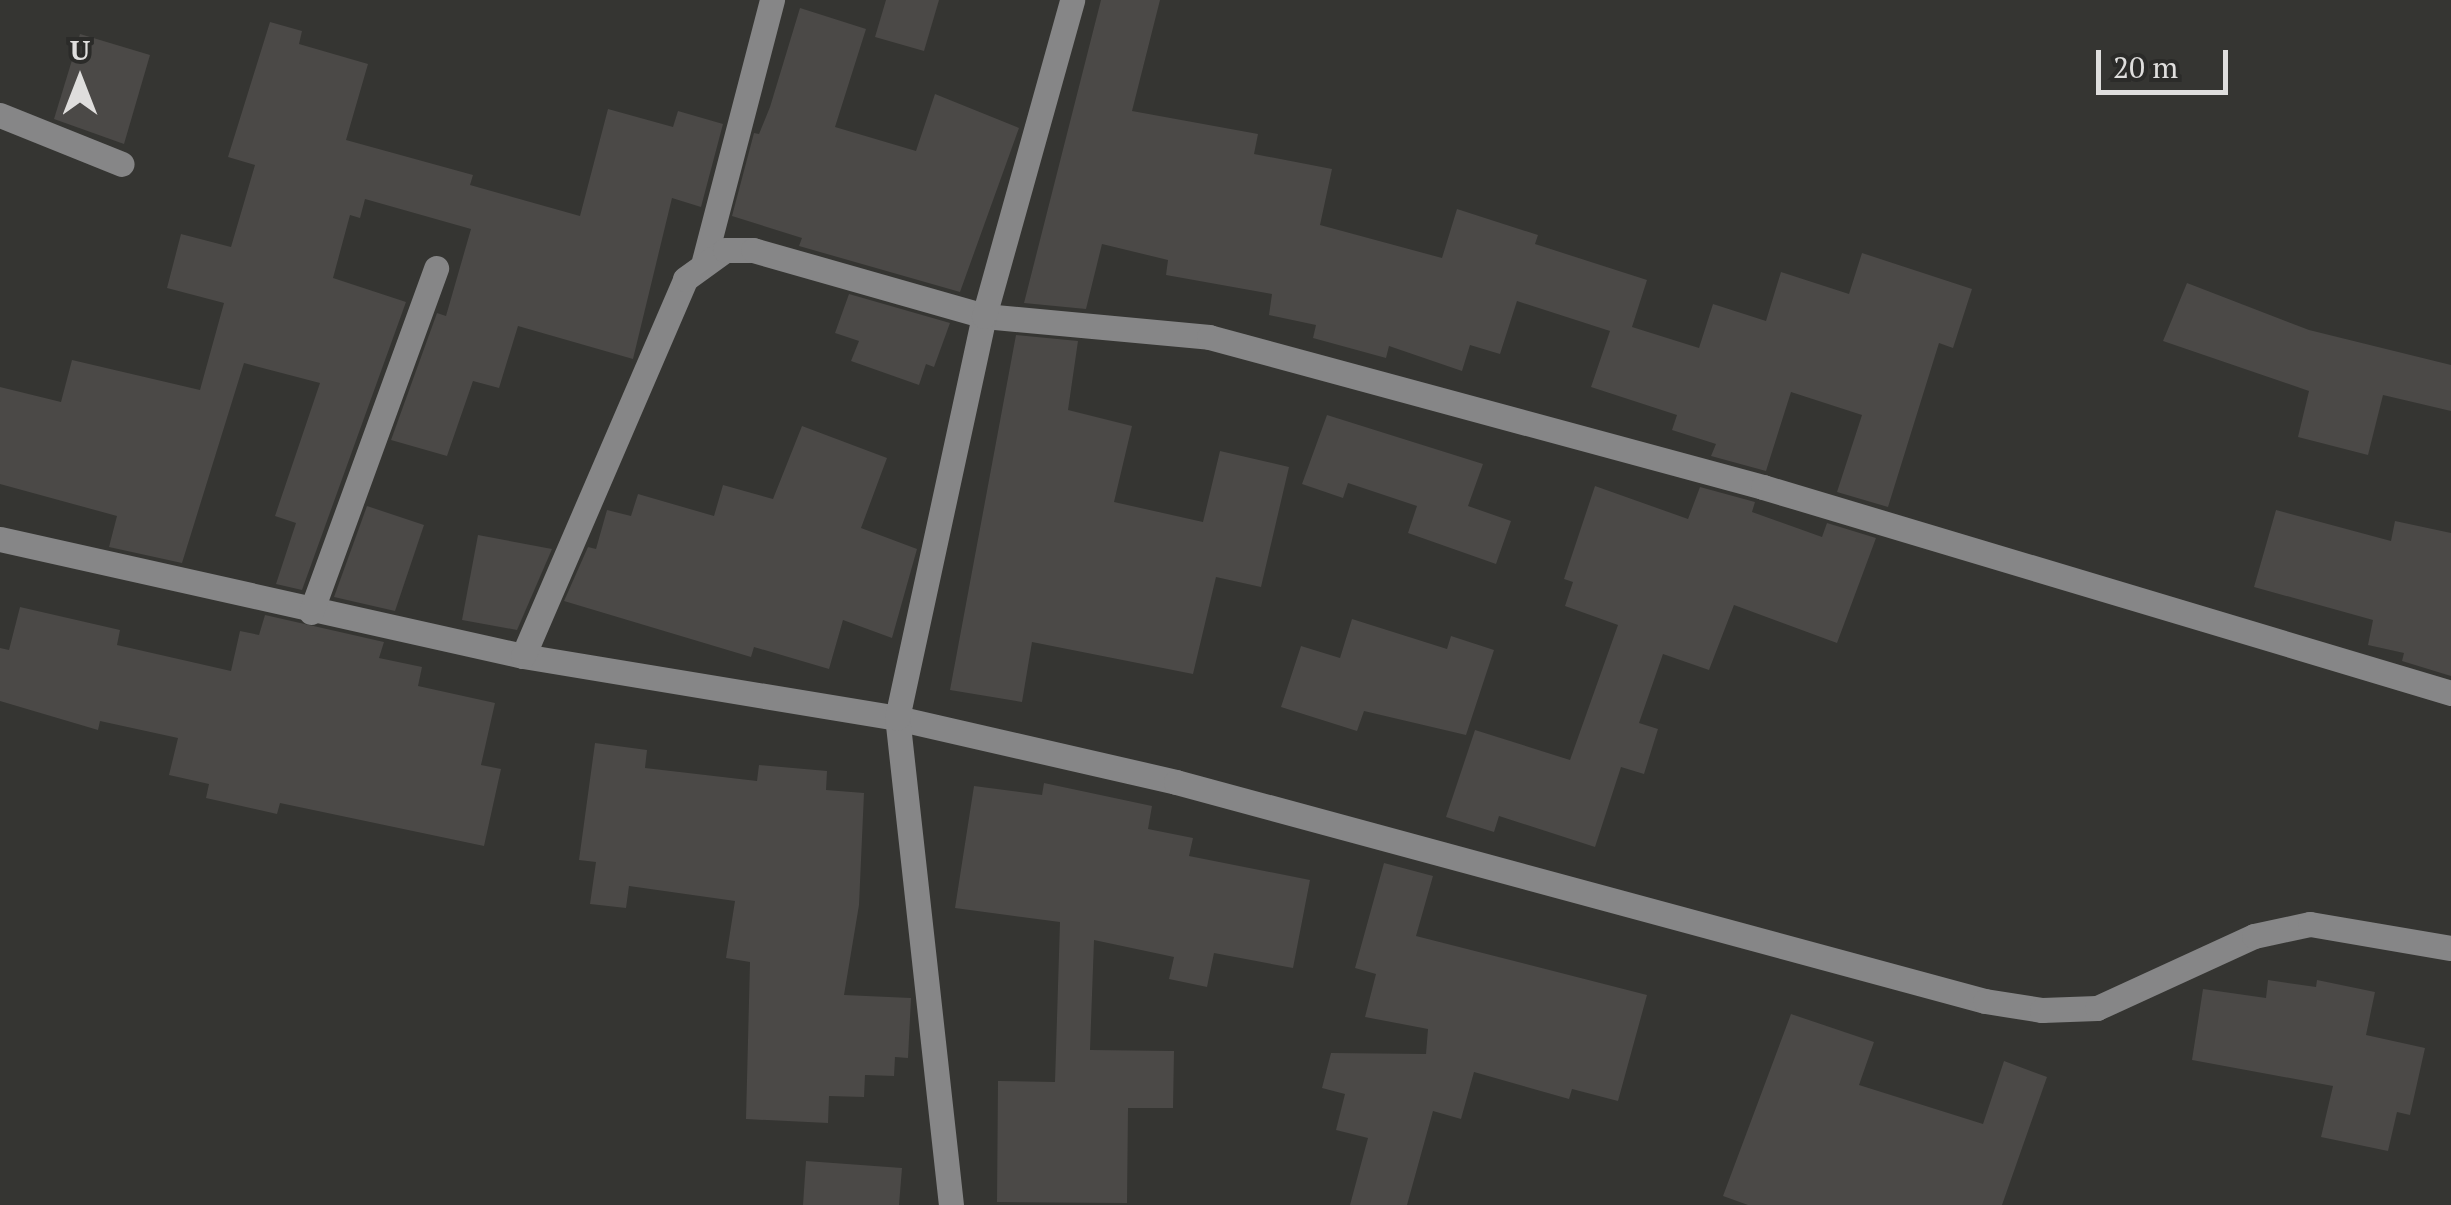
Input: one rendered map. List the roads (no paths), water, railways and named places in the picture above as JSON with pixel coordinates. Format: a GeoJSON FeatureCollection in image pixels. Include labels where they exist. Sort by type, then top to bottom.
{"type":"FeatureCollection","features":[{"type":"Feature","properties":{"kind":"street"},"geometry":{"type":"LineString","coordinates":[[704,261],[772,0]]}},
{"type":"Feature","properties":{"kind":"street"},"geometry":{"type":"LineString","coordinates":[[951,1205],[897,718],[984,316],[1072,0]]}},
{"type":"Feature","properties":{"kind":"street"},"geometry":{"type":"LineString","coordinates":[[0,115],[122,164]]}},
{"type":"Feature","properties":{"kind":"street"},"geometry":{"type":"LineString","coordinates":[[523,656],[685,279],[704,261],[725,250],[753,250],[984,316],[1209,337],[1763,487],[2451,692]]}},
{"type":"Feature","properties":{"kind":"street"},"geometry":{"type":"LineString","coordinates":[[310,612],[436,268]]}},
{"type":"Feature","properties":{"kind":"street"},"geometry":{"type":"LineString","coordinates":[[0,539],[310,612],[523,656],[897,718],[1176,782],[1985,1000],[2042,1010],[2097,1008],[2254,936],[2310,924],[2451,948]]}}]}
